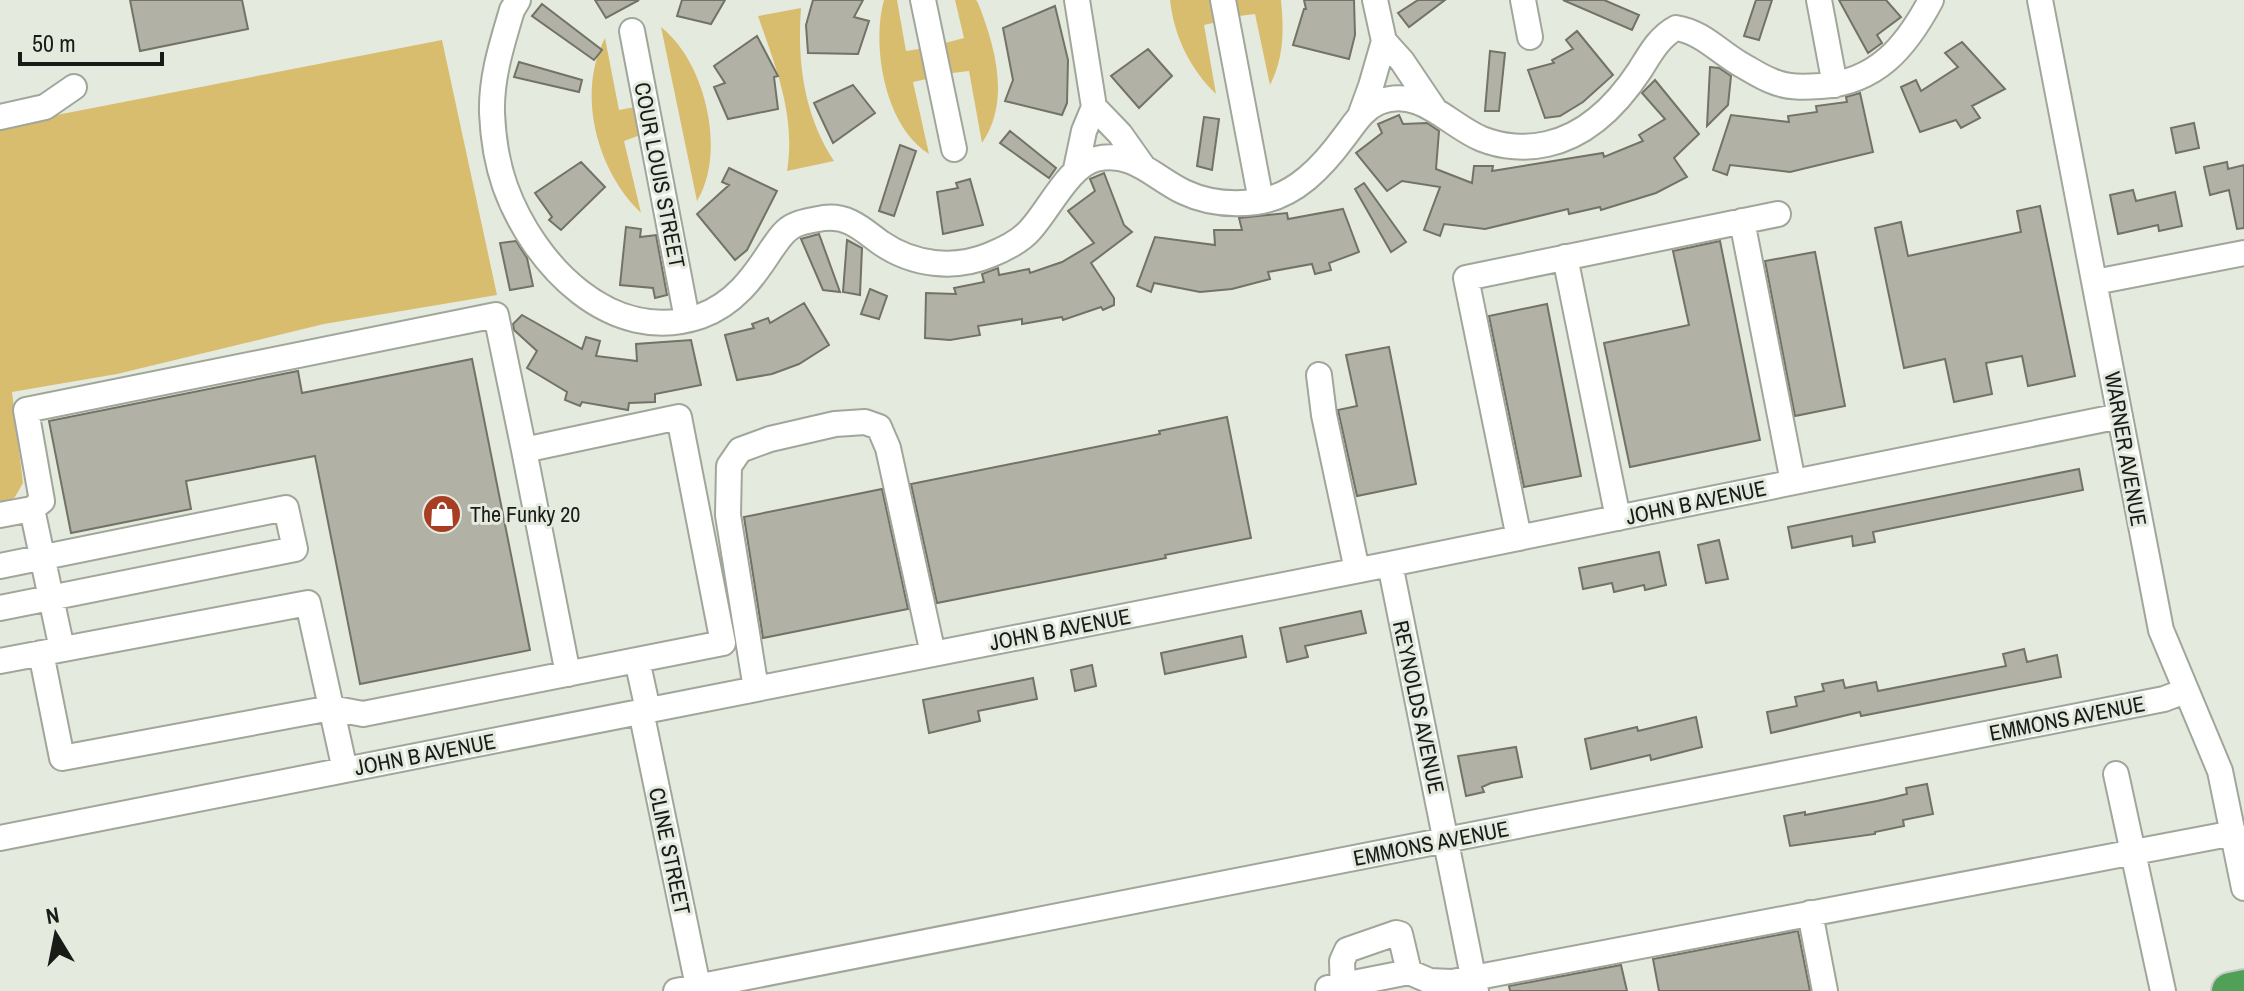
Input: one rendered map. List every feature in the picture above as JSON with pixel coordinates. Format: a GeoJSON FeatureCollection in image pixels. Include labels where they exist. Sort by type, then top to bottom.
{"type":"FeatureCollection","features":[{"type":"Feature","properties":{"kind":"highway"},"geometry":{"type":"LineString","coordinates":[[2230,991],[2244,988]]}},
{"type":"Feature","properties":{"kind":"street"},"geometry":{"type":"LineString","coordinates":[[518,0],[512,10],[492,84],[498,163],[505,187],[543,255],[574,289],[599,306],[647,322],[704,315],[727,302],[747,286],[782,234],[791,226],[804,222],[845,218],[900,254],[920,262],[946,264],[985,257],[1028,233],[1070,178],[1087,162],[1117,156],[1133,160],[1172,186],[1205,200],[1229,204],[1261,201],[1285,193],[1307,178],[1360,116],[1375,104],[1403,98],[1417,101],[1471,134],[1497,144],[1526,147],[1569,138],[1602,116],[1634,79],[1659,41],[1676,28],[1692,31],[1775,83],[1796,87],[1852,82],[1871,74],[1883,63],[1920,22],[1931,0]]}},
{"type":"Feature","properties":{"kind":"street"},"geometry":{"type":"LineString","coordinates":[[923,0],[954,149]]}},
{"type":"Feature","properties":{"kind":"street"},"geometry":{"type":"LineString","coordinates":[[1070,178],[1094,107],[1077,0]]}},
{"type":"Feature","properties":{"kind":"street"},"geometry":{"type":"LineString","coordinates":[[1223,0],[1261,201]]}},
{"type":"Feature","properties":{"kind":"street"},"geometry":{"type":"LineString","coordinates":[[1375,0],[1384,41],[1402,61],[1435,110]]}},
{"type":"Feature","properties":{"kind":"street"},"geometry":{"type":"LineString","coordinates":[[1523,0],[1530,37]]}},
{"type":"Feature","properties":{"kind":"street"},"geometry":{"type":"LineString","coordinates":[[1819,0],[1835,85]]}},
{"type":"Feature","properties":{"kind":"street","name":"WARNER AVENUE"},"geometry":{"type":"LineString","coordinates":[[2040,0],[2161,630],[2220,771],[2244,888]]}},
{"type":"Feature","properties":{"kind":"street","name":"COUR LOUIS STREET"},"geometry":{"type":"LineString","coordinates":[[632,31],[687,319]]}},
{"type":"Feature","properties":{"kind":"street"},"geometry":{"type":"LineString","coordinates":[[1360,116],[1384,41]]}},
{"type":"Feature","properties":{"kind":"street"},"geometry":{"type":"LineString","coordinates":[[0,117],[45,107],[74,87]]}},
{"type":"Feature","properties":{"kind":"street"},"geometry":{"type":"LineString","coordinates":[[1094,107],[1120,134],[1144,167]]}},
{"type":"Feature","properties":{"kind":"street"},"geometry":{"type":"LineString","coordinates":[[1519,538],[1466,278],[1778,214]]}},
{"type":"Feature","properties":{"kind":"street"},"geometry":{"type":"LineString","coordinates":[[1742,221],[1793,482]]}},
{"type":"Feature","properties":{"kind":"street"},"geometry":{"type":"LineString","coordinates":[[2095,282],[2244,253]]}},
{"type":"Feature","properties":{"kind":"street"},"geometry":{"type":"LineString","coordinates":[[1565,257],[1618,518]]}},
{"type":"Feature","properties":{"kind":"street"},"geometry":{"type":"LineString","coordinates":[[0,515],[32,509],[42,501],[26,410],[496,315],[568,674]]}},
{"type":"Feature","properties":{"kind":"street"},"geometry":{"type":"LineString","coordinates":[[1319,375],[1324,415],[1357,570]]}},
{"type":"Feature","properties":{"kind":"street","name":"JOHN B AVENUE"},"geometry":{"type":"LineString","coordinates":[[0,838],[1390,564],[2120,416]]}},
{"type":"Feature","properties":{"kind":"street"},"geometry":{"type":"LineString","coordinates":[[32,509],[52,598],[52,651],[62,758],[331,708],[363,714],[723,643],[679,417],[524,450]]}},
{"type":"Feature","properties":{"kind":"street"},"geometry":{"type":"LineString","coordinates":[[756,689],[728,515],[729,466],[740,450],[770,439],[835,424],[865,422],[879,427],[888,448],[933,654]]}},
{"type":"Feature","properties":{"kind":"street"},"geometry":{"type":"LineString","coordinates":[[0,566],[286,508],[295,549],[0,608]]}},
{"type":"Feature","properties":{"kind":"street","name":"REYNOLDS AVENUE"},"geometry":{"type":"LineString","coordinates":[[1390,564],[1474,984]]}},
{"type":"Feature","properties":{"kind":"street"},"geometry":{"type":"LineString","coordinates":[[0,661],[308,603],[345,770]]}},
{"type":"Feature","properties":{"kind":"street","name":"CLINE STREET"},"geometry":{"type":"LineString","coordinates":[[637,660],[691,990]]}},
{"type":"Feature","properties":{"kind":"street","name":"EMMONS AVENUE"},"geometry":{"type":"LineString","coordinates":[[691,990],[2164,699],[2185,691]]}},
{"type":"Feature","properties":{"kind":"street"},"geometry":{"type":"LineString","coordinates":[[2116,774],[2163,991]]}},
{"type":"Feature","properties":{"kind":"street"},"geometry":{"type":"LineString","coordinates":[[1409,972],[1400,936],[1396,933],[1347,950],[1337,988],[1409,972],[1439,982],[1474,984],[1810,913],[2234,833]]}},
{"type":"Feature","properties":{"kind":"street"},"geometry":{"type":"LineString","coordinates":[[1810,913],[1825,991]]}},
{"type":"Feature","properties":{"kind":"shaded area"},"geometry":{"type":"Polygon","coordinates":[[[884,0],[897,0],[906,51],[925,48],[931,78],[913,82],[929,154],[914,142],[902,125],[885,84],[879,40],[884,0]]]}},
{"type":"Feature","properties":{"kind":"shaded area"},"geometry":{"type":"Polygon","coordinates":[[[955,0],[976,0],[994,55],[998,92],[996,109],[982,143],[969,71],[952,73],[945,43],[964,38],[955,0]]]}},
{"type":"Feature","properties":{"kind":"shaded area"},"geometry":{"type":"Polygon","coordinates":[[[1170,0],[1216,0],[1221,21],[1204,25],[1216,94],[1198,74],[1185,51],[1175,26],[1170,0]]]}},
{"type":"Feature","properties":{"kind":"shaded area"},"geometry":{"type":"Polygon","coordinates":[[[1236,0],[1281,0],[1282,44],[1270,85],[1255,14],[1239,16],[1236,0]]]}},
{"type":"Feature","properties":{"kind":"shaded area"},"geometry":{"type":"Polygon","coordinates":[[[801,8],[800,48],[809,107],[834,161],[787,171],[787,111],[758,16],[801,8]]]}},
{"type":"Feature","properties":{"kind":"shaded area"},"geometry":{"type":"Polygon","coordinates":[[[661,27],[689,62],[707,108],[710,158],[706,181],[697,201],[661,27]]]}},
{"type":"Feature","properties":{"kind":"shaded area"},"geometry":{"type":"Polygon","coordinates":[[[605,38],[619,110],[635,107],[643,134],[624,141],[641,213],[613,176],[596,131],[592,83],[596,60],[605,38]]]}},
{"type":"Feature","properties":{"kind":"shaded area"},"geometry":{"type":"Polygon","coordinates":[[[442,40],[497,295],[324,324],[117,374],[12,392],[23,483],[15,497],[0,507],[0,126],[442,40]]]}},
{"type":"Feature","properties":{"kind":"building"},"geometry":{"type":"Polygon","coordinates":[[[130,0],[242,0],[248,29],[140,51],[130,0]]]}},
{"type":"Feature","properties":{"kind":"building"},"geometry":{"type":"Polygon","coordinates":[[[595,0],[639,0],[606,18],[595,0]]]}},
{"type":"Feature","properties":{"kind":"building"},"geometry":{"type":"Polygon","coordinates":[[[682,0],[725,0],[711,24],[677,16],[682,0]]]}},
{"type":"Feature","properties":{"kind":"building"},"geometry":{"type":"Polygon","coordinates":[[[813,0],[863,0],[854,17],[869,21],[858,54],[808,53],[806,25],[813,0]]]}},
{"type":"Feature","properties":{"kind":"building"},"geometry":{"type":"Polygon","coordinates":[[[1304,0],[1354,0],[1355,35],[1349,59],[1293,45],[1306,9],[1304,0]]]}},
{"type":"Feature","properties":{"kind":"building"},"geometry":{"type":"Polygon","coordinates":[[[1418,0],[1445,0],[1409,27],[1398,13],[1418,0]]]}},
{"type":"Feature","properties":{"kind":"building"},"geometry":{"type":"Polygon","coordinates":[[[1563,0],[1604,0],[1639,15],[1632,30],[1563,0]]]}},
{"type":"Feature","properties":{"kind":"building"},"geometry":{"type":"Polygon","coordinates":[[[1756,0],[1772,0],[1759,40],[1744,36],[1756,0]]]}},
{"type":"Feature","properties":{"kind":"building"},"geometry":{"type":"Polygon","coordinates":[[[1839,0],[1886,0],[1901,17],[1877,35],[1882,43],[1868,53],[1839,0]]]}},
{"type":"Feature","properties":{"kind":"building"},"geometry":{"type":"Polygon","coordinates":[[[542,4],[602,50],[594,60],[532,16],[542,4]]]}},
{"type":"Feature","properties":{"kind":"building"},"geometry":{"type":"Polygon","coordinates":[[[1055,6],[1068,60],[1067,103],[1062,115],[1005,101],[1013,80],[1003,28],[1055,6]]]}},
{"type":"Feature","properties":{"kind":"building"},"geometry":{"type":"Polygon","coordinates":[[[1577,31],[1613,75],[1583,102],[1560,116],[1545,118],[1528,70],[1554,63],[1552,60],[1573,49],[1566,40],[1577,31]]]}},
{"type":"Feature","properties":{"kind":"building"},"geometry":{"type":"Polygon","coordinates":[[[757,36],[778,76],[774,77],[778,109],[728,119],[714,87],[725,83],[714,66],[757,36]]]}},
{"type":"Feature","properties":{"kind":"building"},"geometry":{"type":"Polygon","coordinates":[[[1962,42],[2005,89],[1972,106],[1980,118],[1961,128],[1956,120],[1920,132],[1901,87],[1916,80],[1921,91],[1958,67],[1945,53],[1962,42]]]}},
{"type":"Feature","properties":{"kind":"building"},"geometry":{"type":"Polygon","coordinates":[[[1148,49],[1172,76],[1139,108],[1111,76],[1148,49]]]}},
{"type":"Feature","properties":{"kind":"building"},"geometry":{"type":"Polygon","coordinates":[[[1490,51],[1505,53],[1499,111],[1485,111],[1490,51]]]}},
{"type":"Feature","properties":{"kind":"building"},"geometry":{"type":"Polygon","coordinates":[[[519,62],[582,80],[579,92],[514,77],[519,62]]]}},
{"type":"Feature","properties":{"kind":"building"},"geometry":{"type":"Polygon","coordinates":[[[1710,67],[1719,68],[1731,76],[1728,105],[1707,126],[1710,67]]]}},
{"type":"Feature","properties":{"kind":"building"},"geometry":{"type":"Polygon","coordinates":[[[1655,80],[1699,134],[1674,158],[1687,177],[1656,193],[1601,210],[1600,207],[1569,214],[1568,209],[1485,229],[1444,224],[1440,236],[1424,230],[1440,187],[1402,181],[1387,191],[1356,153],[1382,133],[1378,124],[1399,115],[1403,124],[1427,123],[1439,131],[1436,169],[1472,183],[1474,166],[1493,166],[1492,171],[1603,153],[1604,157],[1643,141],[1639,135],[1665,119],[1642,93],[1655,80]]]}},
{"type":"Feature","properties":{"kind":"building"},"geometry":{"type":"Polygon","coordinates":[[[853,85],[875,113],[833,143],[814,103],[853,85]]]}},
{"type":"Feature","properties":{"kind":"building"},"geometry":{"type":"Polygon","coordinates":[[[1860,93],[1873,152],[1790,172],[1730,165],[1727,175],[1713,170],[1731,115],[1789,122],[1788,116],[1817,112],[1816,106],[1847,102],[1846,97],[1860,93]]]}},
{"type":"Feature","properties":{"kind":"building"},"geometry":{"type":"Polygon","coordinates":[[[1204,117],[1219,119],[1212,170],[1197,166],[1204,117]]]}},
{"type":"Feature","properties":{"kind":"building"},"geometry":{"type":"Polygon","coordinates":[[[2194,123],[2199,148],[2176,153],[2171,128],[2194,123]]]}},
{"type":"Feature","properties":{"kind":"building"},"geometry":{"type":"Polygon","coordinates":[[[1010,131],[1056,168],[1049,178],[1000,143],[1010,131]]]}},
{"type":"Feature","properties":{"kind":"building"},"geometry":{"type":"Polygon","coordinates":[[[900,145],[916,151],[894,216],[879,211],[900,145]]]}},
{"type":"Feature","properties":{"kind":"building"},"geometry":{"type":"Polygon","coordinates":[[[581,162],[605,187],[561,230],[549,220],[552,217],[535,193],[581,162]]]}},
{"type":"Feature","properties":{"kind":"building"},"geometry":{"type":"Polygon","coordinates":[[[2227,162],[2228,169],[2244,165],[2244,228],[2237,229],[2229,190],[2210,195],[2204,167],[2227,162]]]}},
{"type":"Feature","properties":{"kind":"building"},"geometry":{"type":"Polygon","coordinates":[[[729,168],[777,191],[747,250],[735,260],[697,214],[729,185],[722,182],[729,168]]]}},
{"type":"Feature","properties":{"kind":"building"},"geometry":{"type":"Polygon","coordinates":[[[1104,173],[1124,225],[1132,232],[1091,263],[1114,298],[1114,305],[1063,320],[1062,317],[1022,324],[1022,319],[978,326],[980,335],[950,340],[925,338],[926,293],[956,294],[954,288],[984,282],[982,274],[998,268],[999,275],[1029,269],[1030,273],[1062,262],[1094,243],[1068,211],[1095,191],[1090,179],[1104,173]]]}},
{"type":"Feature","properties":{"kind":"building"},"geometry":{"type":"Polygon","coordinates":[[[970,179],[983,225],[943,234],[937,192],[958,188],[956,183],[970,179]]]}},
{"type":"Feature","properties":{"kind":"building"},"geometry":{"type":"Polygon","coordinates":[[[1364,183],[1406,242],[1391,252],[1355,189],[1364,183]]]}},
{"type":"Feature","properties":{"kind":"building"},"geometry":{"type":"Polygon","coordinates":[[[2133,190],[2136,201],[2175,192],[2182,226],[2159,231],[2158,225],[2118,234],[2110,195],[2133,190]]]}},
{"type":"Feature","properties":{"kind":"building"},"geometry":{"type":"Polygon","coordinates":[[[2040,206],[2075,376],[2028,386],[2022,356],[1986,363],[1992,394],[1954,402],[1945,359],[1904,368],[1875,228],[1901,222],[1908,256],[2021,232],[2017,211],[2040,206]]]}},
{"type":"Feature","properties":{"kind":"building"},"geometry":{"type":"Polygon","coordinates":[[[1343,209],[1359,252],[1329,263],[1331,270],[1315,274],[1312,264],[1268,272],[1270,279],[1232,289],[1200,292],[1154,283],[1151,292],[1137,286],[1155,237],[1215,245],[1214,230],[1242,230],[1239,218],[1287,213],[1288,219],[1343,209]]]}},
{"type":"Feature","properties":{"kind":"building"},"geometry":{"type":"Polygon","coordinates":[[[626,227],[641,229],[640,237],[656,235],[667,295],[655,298],[653,288],[620,285],[626,227]]]}},
{"type":"Feature","properties":{"kind":"building"},"geometry":{"type":"Polygon","coordinates":[[[819,234],[840,292],[823,290],[801,239],[819,234]]]}},
{"type":"Feature","properties":{"kind":"building"},"geometry":{"type":"Polygon","coordinates":[[[847,240],[862,248],[860,295],[843,292],[847,240]]]}},
{"type":"Feature","properties":{"kind":"building"},"geometry":{"type":"Polygon","coordinates":[[[516,241],[527,258],[533,286],[510,290],[500,243],[516,241]]]}},
{"type":"Feature","properties":{"kind":"building"},"geometry":{"type":"Polygon","coordinates":[[[1720,241],[1760,440],[1630,467],[1604,343],[1689,325],[1673,251],[1720,241]]]}},
{"type":"Feature","properties":{"kind":"building"},"geometry":{"type":"Polygon","coordinates":[[[1815,252],[1845,406],[1795,416],[1765,261],[1815,252]]]}},
{"type":"Feature","properties":{"kind":"building"},"geometry":{"type":"Polygon","coordinates":[[[870,289],[887,296],[879,319],[861,314],[870,289]]]}},
{"type":"Feature","properties":{"kind":"building"},"geometry":{"type":"Polygon","coordinates":[[[804,303],[829,345],[799,364],[772,374],[737,380],[725,335],[754,328],[752,324],[768,318],[770,323],[804,303]]]}},
{"type":"Feature","properties":{"kind":"building"},"geometry":{"type":"Polygon","coordinates":[[[1547,304],[1581,476],[1524,487],[1489,316],[1547,304]]]}},
{"type":"Feature","properties":{"kind":"building"},"geometry":{"type":"Polygon","coordinates":[[[522,315],[582,349],[586,337],[600,341],[596,356],[637,361],[636,344],[691,340],[701,385],[655,394],[655,402],[629,403],[628,410],[582,402],[580,406],[565,400],[567,392],[527,368],[537,351],[514,330],[513,324],[522,315]]]}},
{"type":"Feature","properties":{"kind":"building"},"geometry":{"type":"Polygon","coordinates":[[[1389,347],[1416,484],[1357,496],[1338,410],[1357,406],[1346,355],[1389,347]]]}},
{"type":"Feature","properties":{"kind":"building"},"geometry":{"type":"Polygon","coordinates":[[[472,359],[530,650],[360,684],[315,456],[186,481],[191,509],[71,533],[49,421],[298,371],[302,393],[472,359]]]}},
{"type":"Feature","properties":{"kind":"building"},"geometry":{"type":"Polygon","coordinates":[[[1227,417],[1251,538],[937,603],[911,484],[1160,434],[1159,431],[1227,417]]]}},
{"type":"Feature","properties":{"kind":"building"},"geometry":{"type":"Polygon","coordinates":[[[2079,469],[2083,490],[1873,532],[1875,542],[1853,546],[1852,536],[1792,548],[1788,527],[2079,469]]]}},
{"type":"Feature","properties":{"kind":"building"},"geometry":{"type":"Polygon","coordinates":[[[882,489],[908,609],[763,638],[744,517],[882,489]]]}},
{"type":"Feature","properties":{"kind":"building"},"geometry":{"type":"Polygon","coordinates":[[[1719,540],[1728,579],[1706,583],[1698,545],[1719,540]]]}},
{"type":"Feature","properties":{"kind":"building"},"geometry":{"type":"Polygon","coordinates":[[[1659,552],[1666,585],[1645,590],[1644,585],[1614,592],[1612,583],[1583,589],[1579,568],[1659,552]]]}},
{"type":"Feature","properties":{"kind":"building"},"geometry":{"type":"Polygon","coordinates":[[[1361,611],[1366,633],[1305,646],[1308,657],[1287,662],[1280,628],[1361,611]]]}},
{"type":"Feature","properties":{"kind":"building"},"geometry":{"type":"Polygon","coordinates":[[[1242,636],[1246,657],[1165,674],[1161,653],[1242,636]]]}},
{"type":"Feature","properties":{"kind":"building"},"geometry":{"type":"Polygon","coordinates":[[[2024,649],[2027,662],[2057,655],[2061,677],[1861,716],[1860,712],[1771,733],[1767,712],[1797,706],[1795,697],[1824,691],[1822,684],[1843,680],[1845,688],[1876,682],[1878,691],[2006,666],[2003,654],[2024,649]]]}},
{"type":"Feature","properties":{"kind":"building"},"geometry":{"type":"Polygon","coordinates":[[[1092,665],[1096,686],[1075,691],[1071,670],[1092,665]]]}},
{"type":"Feature","properties":{"kind":"building"},"geometry":{"type":"Polygon","coordinates":[[[1033,678],[1037,699],[978,711],[980,721],[929,733],[923,700],[1033,678]]]}},
{"type":"Feature","properties":{"kind":"building"},"geometry":{"type":"Polygon","coordinates":[[[1696,717],[1702,747],[1651,760],[1650,755],[1591,769],[1585,739],[1637,727],[1638,731],[1696,717]]]}},
{"type":"Feature","properties":{"kind":"building"},"geometry":{"type":"Polygon","coordinates":[[[1516,747],[1522,777],[1491,783],[1482,787],[1484,792],[1466,796],[1458,756],[1516,747]]]}},
{"type":"Feature","properties":{"kind":"building"},"geometry":{"type":"Polygon","coordinates":[[[1927,784],[1933,814],[1903,820],[1904,826],[1875,834],[1790,846],[1784,816],[1877,801],[1907,794],[1906,788],[1927,784]]]}},
{"type":"Feature","properties":{"kind":"building"},"geometry":{"type":"Polygon","coordinates":[[[1798,931],[1810,991],[1659,991],[1653,959],[1798,931]]]}},
{"type":"Feature","properties":{"kind":"building"},"geometry":{"type":"Polygon","coordinates":[[[1621,965],[1627,991],[1510,991],[1509,986],[1621,965]]]}},
{"type":"Feature","properties":{"kind":"place","name":"The Funky 20"},"geometry":{"type":"Point","coordinates":[442,514]}}]}
